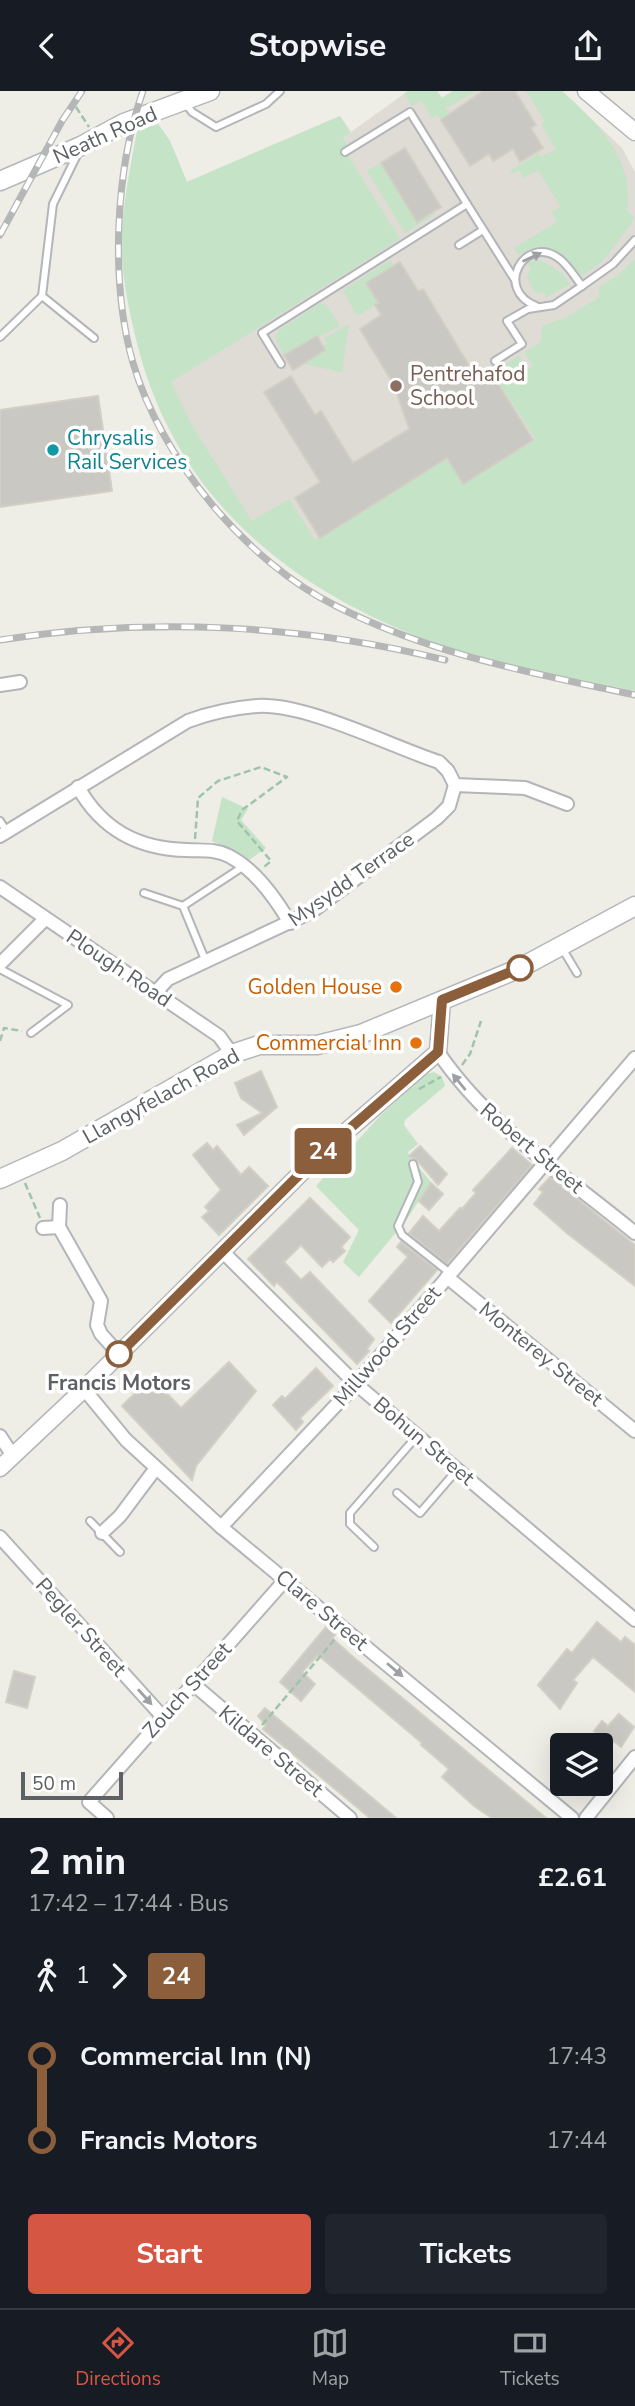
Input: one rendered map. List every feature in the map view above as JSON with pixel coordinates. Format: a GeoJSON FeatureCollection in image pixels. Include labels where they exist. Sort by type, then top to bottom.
{"type":"FeatureCollection","features":[{"type":"Feature","properties":{"kind":"main road","name":"Neath Road"},"geometry":{"type":"LineString","coordinates":[[0,181],[89,142],[124,123],[210,91]]}},
{"type":"Feature","properties":{"kind":"main road","name":"Llangyfelach Road"},"geometry":{"type":"LineString","coordinates":[[0,1179],[19,1173],[232,1054],[259,1045],[299,1046],[337,1041],[442,1000],[561,947],[635,906]]}},
{"type":"Feature","properties":{"kind":"street"},"geometry":{"type":"LineString","coordinates":[[586,91],[635,132]]}},
{"type":"Feature","properties":{"kind":"street"},"geometry":{"type":"LineString","coordinates":[[0,685],[20,682]]}},
{"type":"Feature","properties":{"kind":"street"},"geometry":{"type":"LineString","coordinates":[[2,830],[188,721],[210,713],[259,706],[312,716],[439,762],[448,771],[455,785],[527,782],[567,804]]}},
{"type":"Feature","properties":{"kind":"street","name":"Mysydd Terrace"},"geometry":{"type":"LineString","coordinates":[[156,992],[168,979],[310,912],[437,818],[449,806],[455,785]]}},
{"type":"Feature","properties":{"kind":"street"},"geometry":{"type":"LineString","coordinates":[[78,787],[95,814],[126,838],[160,848],[220,852],[244,866],[290,923]]}},
{"type":"Feature","properties":{"kind":"street","name":"Plough Road"},"geometry":{"type":"LineString","coordinates":[[0,887],[219,1036],[232,1054]]}},
{"type":"Feature","properties":{"kind":"street"},"geometry":{"type":"LineString","coordinates":[[0,966],[45,919]]}},
{"type":"Feature","properties":{"kind":"street"},"geometry":{"type":"LineString","coordinates":[[0,1468],[85,1389],[318,1156],[438,1052],[442,1000]]}},
{"type":"Feature","properties":{"kind":"street","name":"Robert Street"},"geometry":{"type":"LineString","coordinates":[[438,1052],[451,1072],[486,1111],[635,1234]]}},
{"type":"Feature","properties":{"kind":"street","name":"Millwood Street"},"geometry":{"type":"LineString","coordinates":[[221,1527],[356,1384],[635,1058]]}},
{"type":"Feature","properties":{"kind":"street"},"geometry":{"type":"LineString","coordinates":[[60,1205],[59,1227],[101,1301],[97,1314],[101,1334],[119,1354]]}},
{"type":"Feature","properties":{"kind":"street"},"geometry":{"type":"LineString","coordinates":[[43,1228],[59,1227]]}},
{"type":"Feature","properties":{"kind":"street","name":"Bohun Street"},"geometry":{"type":"LineString","coordinates":[[222,1251],[356,1384],[635,1620]]}},
{"type":"Feature","properties":{"kind":"street","name":"Monterey Street"},"geometry":{"type":"LineString","coordinates":[[448,1275],[635,1431]]}},
{"type":"Feature","properties":{"kind":"street","name":"Clare Street"},"geometry":{"type":"LineString","coordinates":[[85,1389],[126,1440],[221,1527],[572,1818]]}},
{"type":"Feature","properties":{"kind":"street"},"geometry":{"type":"LineString","coordinates":[[0,1436],[13,1456]]}},
{"type":"Feature","properties":{"kind":"street"},"geometry":{"type":"LineString","coordinates":[[102,1533],[120,1516],[156,1468]]}},
{"type":"Feature","properties":{"kind":"street","name":"Pegler Street"},"geometry":{"type":"LineString","coordinates":[[0,1537],[162,1716]]}},
{"type":"Feature","properties":{"kind":"street","name":"Zouch Street"},"geometry":{"type":"LineString","coordinates":[[107,1818],[89,1802],[191,1683],[286,1579]]}},
{"type":"Feature","properties":{"kind":"street","name":"Kildare Street"},"geometry":{"type":"LineString","coordinates":[[191,1683],[350,1818]]}},
{"type":"Feature","properties":{"kind":"street"},"geometry":{"type":"LineString","coordinates":[[586,1818],[635,1757]]}},
{"type":"Feature","properties":{"kind":"lane"},"geometry":{"type":"LineString","coordinates":[[184,101],[192,112],[216,127],[266,104],[280,91]]}},
{"type":"Feature","properties":{"kind":"lane"},"geometry":{"type":"LineString","coordinates":[[345,152],[410,112],[515,280],[521,297],[536,306]]}},
{"type":"Feature","properties":{"kind":"lane"},"geometry":{"type":"LineString","coordinates":[[0,337],[42,296],[53,204],[89,142]]}},
{"type":"Feature","properties":{"kind":"lane"},"geometry":{"type":"LineString","coordinates":[[281,364],[262,334],[467,204]]}},
{"type":"Feature","properties":{"kind":"lane"},"geometry":{"type":"LineString","coordinates":[[459,245],[483,230]]}},
{"type":"Feature","properties":{"kind":"lane"},"geometry":{"type":"LineString","coordinates":[[495,361],[522,344],[507,321],[536,306],[554,305],[613,264],[635,240]]}},
{"type":"Feature","properties":{"kind":"lane"},"geometry":{"type":"LineString","coordinates":[[515,280],[520,264],[526,257],[543,252],[560,258],[582,286]]}},
{"type":"Feature","properties":{"kind":"lane"},"geometry":{"type":"LineString","coordinates":[[42,296],[94,338]]}},
{"type":"Feature","properties":{"kind":"lane"},"geometry":{"type":"LineString","coordinates":[[183,906],[244,866]]}},
{"type":"Feature","properties":{"kind":"lane"},"geometry":{"type":"LineString","coordinates":[[145,893],[183,906],[206,962]]}},
{"type":"Feature","properties":{"kind":"lane"},"geometry":{"type":"LineString","coordinates":[[561,947],[577,973]]}},
{"type":"Feature","properties":{"kind":"lane"},"geometry":{"type":"LineString","coordinates":[[0,966],[68,1005],[31,1033]]}},
{"type":"Feature","properties":{"kind":"lane"},"geometry":{"type":"LineString","coordinates":[[413,1164],[418,1182],[398,1226],[402,1235],[448,1275]]}},
{"type":"Feature","properties":{"kind":"lane"},"geometry":{"type":"LineString","coordinates":[[374,1547],[350,1524],[350,1513],[417,1436]]}},
{"type":"Feature","properties":{"kind":"lane"},"geometry":{"type":"LineString","coordinates":[[397,1493],[420,1513],[457,1470]]}},
{"type":"Feature","properties":{"kind":"lane"},"geometry":{"type":"LineString","coordinates":[[90,1521],[120,1552]]}},
{"type":"Feature","properties":{"kind":"path"},"geometry":{"type":"LineString","coordinates":[[76,107],[89,142]]}},
{"type":"Feature","properties":{"kind":"path"},"geometry":{"type":"LineString","coordinates":[[194,851],[198,798],[218,781],[261,767],[287,777],[242,810],[237,821],[271,861],[254,876]]}},
{"type":"Feature","properties":{"kind":"path"},"geometry":{"type":"LineString","coordinates":[[451,1072],[466,1061],[481,1021]]}},
{"type":"Feature","properties":{"kind":"path"},"geometry":{"type":"LineString","coordinates":[[0,1041],[4,1028],[31,1033]]}},
{"type":"Feature","properties":{"kind":"path"},"geometry":{"type":"LineString","coordinates":[[19,1173],[39,1210],[43,1228]]}},
{"type":"Feature","properties":{"kind":"path"},"geometry":{"type":"LineString","coordinates":[[253,1735],[345,1628]]}},
{"type":"Feature","properties":{"kind":"shaded area","name":"Pentrehafod School"},"geometry":{"type":"Polygon","coordinates":[[[408,91],[437,91],[442,98],[453,91],[562,91],[622,148],[635,172],[635,661],[254,532],[162,406],[158,124],[170,141],[187,182],[340,116],[351,132],[408,91]]]}},
{"type":"Feature","properties":{"kind":"green space"},"geometry":{"type":"Polygon","coordinates":[[[408,91],[437,91],[442,98],[453,91],[476,91],[446,108],[478,161],[448,116],[441,120],[437,115],[432,118],[421,100],[412,106],[404,94],[408,91]]]}},
{"type":"Feature","properties":{"kind":"green space"},"geometry":{"type":"Polygon","coordinates":[[[526,91],[562,91],[611,143],[625,174],[627,211],[634,217],[631,224],[602,262],[579,277],[566,262],[552,252],[537,248],[518,255],[514,248],[557,222],[552,212],[561,207],[538,170],[524,178],[519,170],[512,174],[510,171],[539,153],[541,157],[556,149],[541,124],[545,121],[526,91]]]}},
{"type":"Feature","properties":{"kind":"green space"},"geometry":{"type":"Polygon","coordinates":[[[340,116],[350,133],[343,137],[347,145],[343,148],[400,239],[171,382],[193,427],[252,521],[289,499],[315,540],[440,462],[437,442],[463,484],[535,438],[493,374],[519,355],[528,369],[533,366],[524,352],[541,342],[542,326],[567,317],[599,297],[599,287],[617,276],[635,259],[635,691],[483,659],[380,621],[330,594],[284,564],[243,528],[207,488],[177,443],[152,392],[135,335],[125,283],[122,257],[123,218],[137,131],[158,124],[170,141],[187,182],[340,116]]]}},
{"type":"Feature","properties":{"kind":"green space"},"geometry":{"type":"Polygon","coordinates":[[[381,163],[417,222],[434,212],[435,214],[405,233],[367,171],[381,163]]]}},
{"type":"Feature","properties":{"kind":"green space"},"geometry":{"type":"Polygon","coordinates":[[[538,259],[563,274],[570,284],[545,298],[545,294],[535,292],[527,278],[531,268],[527,264],[538,259]]]}},
{"type":"Feature","properties":{"kind":"green space"},"geometry":{"type":"Polygon","coordinates":[[[390,260],[393,266],[367,283],[379,303],[357,316],[343,290],[390,260]]]}},
{"type":"Feature","properties":{"kind":"green space"},"geometry":{"type":"Polygon","coordinates":[[[320,303],[326,305],[340,326],[284,355],[275,338],[279,330],[320,303]]]}},
{"type":"Feature","properties":{"kind":"green space"},"geometry":{"type":"Polygon","coordinates":[[[349,324],[342,372],[303,364],[325,351],[323,346],[327,344],[324,339],[349,324]]]}},
{"type":"Feature","properties":{"kind":"green space"},"geometry":{"type":"Polygon","coordinates":[[[222,797],[248,809],[241,820],[266,848],[249,860],[212,841],[222,797]]]}},
{"type":"Feature","properties":{"kind":"green space"},"geometry":{"type":"Polygon","coordinates":[[[434,1072],[442,1077],[445,1086],[405,1120],[404,1125],[418,1144],[408,1152],[409,1156],[431,1182],[407,1219],[359,1277],[343,1262],[359,1230],[316,1186],[380,1116],[426,1074],[434,1072]]]}},
{"type":"Feature","properties":{"kind":"building"},"geometry":{"type":"Polygon","coordinates":[[[483,91],[515,91],[536,125],[531,128],[543,148],[520,162],[513,149],[493,161],[489,154],[470,166],[441,120],[483,91]]]}},
{"type":"Feature","properties":{"kind":"building"},"geometry":{"type":"Polygon","coordinates":[[[405,148],[441,207],[417,222],[381,163],[405,148]]]}},
{"type":"Feature","properties":{"kind":"building"},"geometry":{"type":"Polygon","coordinates":[[[400,262],[418,291],[423,289],[479,382],[492,374],[533,440],[463,484],[447,458],[320,538],[295,498],[320,482],[264,392],[291,376],[315,415],[321,411],[353,463],[409,429],[394,385],[360,329],[381,315],[375,305],[379,303],[366,283],[400,262]]]}},
{"type":"Feature","properties":{"kind":"building"},"geometry":{"type":"Polygon","coordinates":[[[317,336],[325,350],[293,370],[284,355],[317,336]]]}},
{"type":"Feature","properties":{"kind":"building","name":"Chrysalis Rail Services"},"geometry":{"type":"Polygon","coordinates":[[[98,396],[112,491],[0,507],[0,410],[98,396]]]}},
{"type":"Feature","properties":{"kind":"building"},"geometry":{"type":"Polygon","coordinates":[[[261,1071],[277,1107],[244,1135],[237,1125],[262,1113],[241,1098],[235,1083],[261,1071]]]}},
{"type":"Feature","properties":{"kind":"building"},"geometry":{"type":"Polygon","coordinates":[[[207,1143],[213,1150],[217,1146],[241,1175],[249,1167],[268,1186],[219,1235],[202,1217],[209,1211],[205,1207],[221,1190],[193,1155],[207,1143]]]}},
{"type":"Feature","properties":{"kind":"building"},"geometry":{"type":"Polygon","coordinates":[[[420,1146],[447,1174],[438,1185],[417,1160],[409,1156],[420,1146]]]}},
{"type":"Feature","properties":{"kind":"building"},"geometry":{"type":"Polygon","coordinates":[[[512,1148],[532,1165],[447,1264],[409,1233],[423,1216],[439,1231],[460,1208],[462,1209],[476,1193],[473,1190],[512,1148]]]}},
{"type":"Feature","properties":{"kind":"building"},"geometry":{"type":"Polygon","coordinates":[[[550,1177],[635,1245],[635,1286],[534,1204],[543,1192],[539,1189],[550,1177]]]}},
{"type":"Feature","properties":{"kind":"building"},"geometry":{"type":"Polygon","coordinates":[[[431,1183],[443,1194],[429,1210],[419,1201],[431,1183]]]}},
{"type":"Feature","properties":{"kind":"building"},"geometry":{"type":"Polygon","coordinates":[[[310,1198],[350,1237],[341,1247],[345,1251],[333,1262],[330,1259],[322,1267],[301,1245],[284,1262],[301,1280],[310,1272],[374,1339],[367,1349],[369,1351],[357,1364],[277,1282],[274,1286],[248,1259],[310,1198]]]}},
{"type":"Feature","properties":{"kind":"building"},"geometry":{"type":"Polygon","coordinates":[[[401,1242],[437,1270],[391,1323],[369,1301],[408,1257],[397,1247],[401,1242]]]}},
{"type":"Feature","properties":{"kind":"building"},"geometry":{"type":"Polygon","coordinates":[[[229,1362],[256,1391],[196,1466],[192,1480],[122,1406],[151,1377],[181,1408],[229,1362]]]}},
{"type":"Feature","properties":{"kind":"building"},"geometry":{"type":"Polygon","coordinates":[[[316,1368],[333,1386],[300,1418],[303,1422],[296,1430],[273,1405],[282,1396],[285,1399],[316,1368]]]}},
{"type":"Feature","properties":{"kind":"building"},"geometry":{"type":"Polygon","coordinates":[[[597,1622],[621,1642],[625,1637],[635,1645],[635,1692],[593,1657],[573,1680],[577,1683],[560,1709],[538,1685],[567,1649],[572,1653],[597,1622]]]}},
{"type":"Feature","properties":{"kind":"building"},"geometry":{"type":"Polygon","coordinates":[[[326,1627],[335,1635],[332,1638],[352,1656],[546,1818],[492,1818],[474,1806],[442,1777],[449,1769],[318,1655],[302,1672],[315,1684],[301,1701],[280,1682],[326,1627]]]}},
{"type":"Feature","properties":{"kind":"building"},"geometry":{"type":"Polygon","coordinates":[[[14,1671],[35,1677],[27,1708],[6,1702],[14,1671]]]}},
{"type":"Feature","properties":{"kind":"building"},"geometry":{"type":"Polygon","coordinates":[[[265,1708],[396,1818],[370,1818],[263,1729],[266,1725],[258,1716],[265,1708]]]}},
{"type":"Feature","properties":{"kind":"building"},"geometry":{"type":"Polygon","coordinates":[[[619,1714],[634,1727],[621,1747],[613,1742],[613,1733],[594,1731],[602,1721],[608,1726],[619,1714]]]}},
{"type":"Feature","properties":{"kind":"railway"},"geometry":{"type":"LineString","coordinates":[[0,235],[62,121],[82,91]]}},
{"type":"Feature","properties":{"kind":"railway"},"geometry":{"type":"LineString","coordinates":[[143,91],[126,155],[121,190],[119,262],[126,331],[133,363],[146,399],[164,435],[212,504],[240,535],[303,587],[372,623],[482,660],[635,695]]}},
{"type":"Feature","properties":{"kind":"railway"},"geometry":{"type":"LineString","coordinates":[[0,640],[111,628],[223,628],[335,638],[445,660]]}},
{"type":"Feature","properties":{"kind":"bus line","name":"24"},"geometry":{"type":"LineString","coordinates":[[119,1354],[276,1201],[318,1156],[438,1052],[442,1000],[520,968]]}},
{"type":"Feature","properties":{"kind":"place","name":"Pentrehafod School"},"geometry":{"type":"Point","coordinates":[396,386]}},
{"type":"Feature","properties":{"kind":"place","name":"Chrysalis Rail Services"},"geometry":{"type":"Point","coordinates":[53,450]}},
{"type":"Feature","properties":{"kind":"place","name":"Golden House"},"geometry":{"type":"Point","coordinates":[396,987]}},
{"type":"Feature","properties":{"kind":"place","name":"Commercial Inn"},"geometry":{"type":"Point","coordinates":[416,1043]}},
{"type":"Feature","properties":{"kind":"place","name":"Francis Motors"},"geometry":{"type":"Point","coordinates":[119,1354]}}]}
